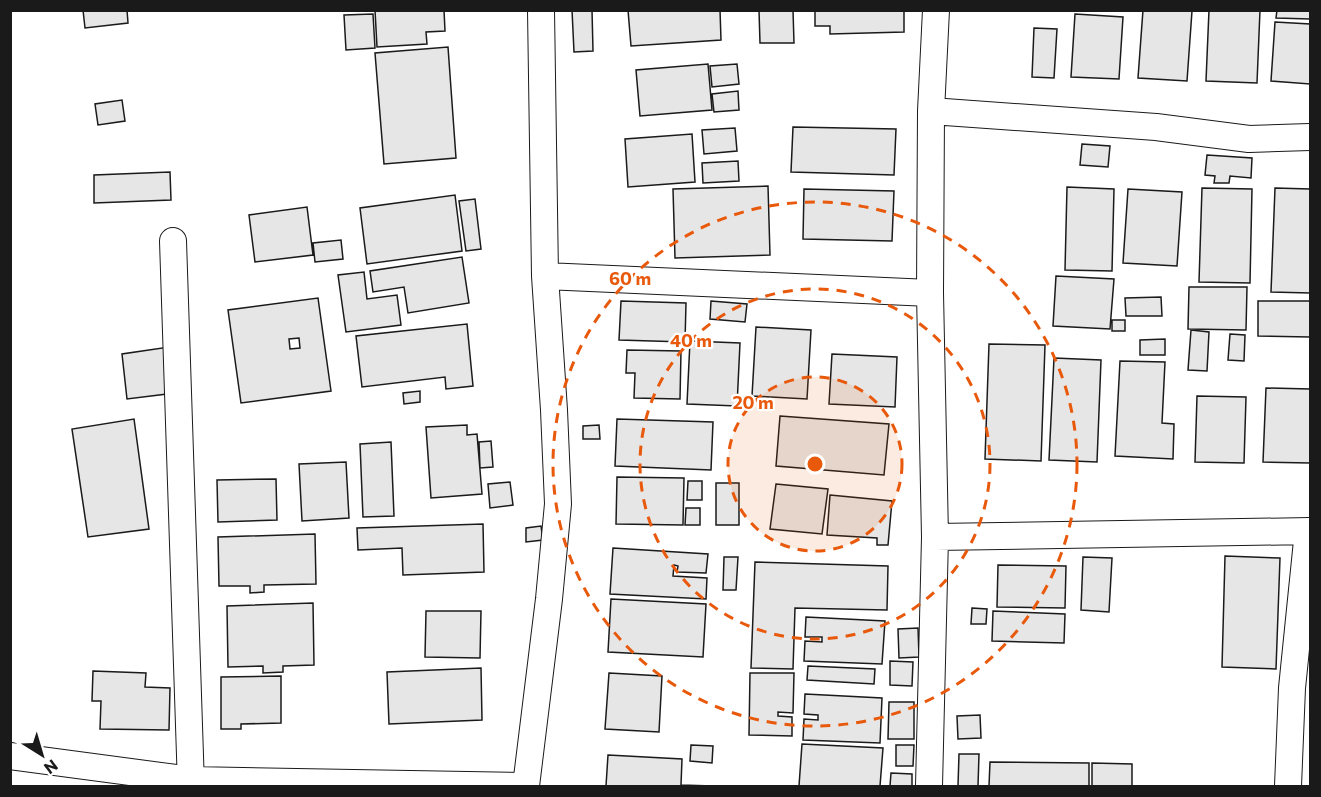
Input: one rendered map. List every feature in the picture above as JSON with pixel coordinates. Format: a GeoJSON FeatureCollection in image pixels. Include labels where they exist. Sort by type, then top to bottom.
{"type":"FeatureCollection","features":[{"type":"Feature","properties":{"kind":"street"},"geometry":{"type":"LineString","coordinates":[[10,756],[191,783],[526,786],[558,504],[545,276],[541,10]]}},
{"type":"Feature","properties":{"kind":"street"},"geometry":{"type":"LineString","coordinates":[[929,786],[935,537],[930,293],[931,111],[936,10]]}},
{"type":"Feature","properties":{"kind":"street"},"geometry":{"type":"LineString","coordinates":[[931,111],[1156,127],[1249,139],[1311,137]]}},
{"type":"Feature","properties":{"kind":"street"},"geometry":{"type":"LineString","coordinates":[[173,242],[191,783]]}},
{"type":"Feature","properties":{"kind":"street"},"geometry":{"type":"LineString","coordinates":[[545,276],[930,293]]}},
{"type":"Feature","properties":{"kind":"street"},"geometry":{"type":"LineString","coordinates":[[935,537],[1309,531],[1292,688],[1288,786]]}},
{"type":"Feature","properties":{"kind":"building"},"geometry":{"type":"Polygon","coordinates":[[[83,10],[127,10],[128,23],[85,28],[83,10]]]}},
{"type":"Feature","properties":{"kind":"building"},"geometry":{"type":"Polygon","coordinates":[[[375,10],[444,10],[445,31],[426,32],[427,44],[377,47],[375,10]]]}},
{"type":"Feature","properties":{"kind":"building"},"geometry":{"type":"Polygon","coordinates":[[[572,10],[592,10],[593,51],[574,52],[572,10]]]}},
{"type":"Feature","properties":{"kind":"building"},"geometry":{"type":"Polygon","coordinates":[[[628,10],[720,10],[721,40],[631,46],[628,10]]]}},
{"type":"Feature","properties":{"kind":"building"},"geometry":{"type":"Polygon","coordinates":[[[759,10],[793,10],[794,43],[760,43],[759,10]]]}},
{"type":"Feature","properties":{"kind":"building"},"geometry":{"type":"Polygon","coordinates":[[[815,10],[904,10],[904,32],[830,34],[830,26],[815,26],[815,10]]]}},
{"type":"Feature","properties":{"kind":"building"},"geometry":{"type":"Polygon","coordinates":[[[1143,10],[1192,11],[1187,81],[1138,78],[1143,10]]]}},
{"type":"Feature","properties":{"kind":"building"},"geometry":{"type":"Polygon","coordinates":[[[1209,10],[1260,10],[1257,83],[1206,81],[1209,10]]]}},
{"type":"Feature","properties":{"kind":"building"},"geometry":{"type":"Polygon","coordinates":[[[1277,10],[1310,10],[1310,19],[1276,18],[1277,10]]]}},
{"type":"Feature","properties":{"kind":"building"},"geometry":{"type":"Polygon","coordinates":[[[373,14],[375,48],[346,50],[344,15],[373,14]]]}},
{"type":"Feature","properties":{"kind":"building"},"geometry":{"type":"Polygon","coordinates":[[[1075,14],[1123,17],[1119,79],[1071,77],[1075,14]]]}},
{"type":"Feature","properties":{"kind":"building"},"geometry":{"type":"Polygon","coordinates":[[[1275,22],[1310,24],[1310,84],[1271,81],[1275,22]]]}},
{"type":"Feature","properties":{"kind":"building"},"geometry":{"type":"Polygon","coordinates":[[[1034,28],[1057,29],[1054,78],[1032,77],[1034,28]]]}},
{"type":"Feature","properties":{"kind":"building"},"geometry":{"type":"Polygon","coordinates":[[[448,47],[456,158],[384,164],[375,53],[448,47]]]}},
{"type":"Feature","properties":{"kind":"building"},"geometry":{"type":"Polygon","coordinates":[[[708,64],[712,110],[640,116],[636,70],[708,64]]]}},
{"type":"Feature","properties":{"kind":"building"},"geometry":{"type":"Polygon","coordinates":[[[737,64],[739,84],[712,87],[710,66],[737,64]]]}},
{"type":"Feature","properties":{"kind":"building"},"geometry":{"type":"Polygon","coordinates":[[[738,91],[739,110],[714,112],[712,94],[738,91]]]}},
{"type":"Feature","properties":{"kind":"building"},"geometry":{"type":"Polygon","coordinates":[[[122,100],[125,121],[98,125],[95,104],[122,100]]]}},
{"type":"Feature","properties":{"kind":"building"},"geometry":{"type":"Polygon","coordinates":[[[793,127],[896,129],[894,175],[791,172],[793,127]]]}},
{"type":"Feature","properties":{"kind":"building"},"geometry":{"type":"Polygon","coordinates":[[[735,128],[737,151],[704,154],[702,130],[735,128]]]}},
{"type":"Feature","properties":{"kind":"building"},"geometry":{"type":"Polygon","coordinates":[[[692,134],[695,182],[628,187],[625,139],[692,134]]]}},
{"type":"Feature","properties":{"kind":"building"},"geometry":{"type":"Polygon","coordinates":[[[1082,144],[1110,146],[1108,167],[1080,165],[1082,144]]]}},
{"type":"Feature","properties":{"kind":"building"},"geometry":{"type":"Polygon","coordinates":[[[1207,155],[1252,158],[1251,178],[1230,176],[1229,183],[1214,183],[1215,176],[1205,175],[1207,155]]]}},
{"type":"Feature","properties":{"kind":"building"},"geometry":{"type":"Polygon","coordinates":[[[738,161],[739,181],[703,183],[702,163],[738,161]]]}},
{"type":"Feature","properties":{"kind":"building"},"geometry":{"type":"Polygon","coordinates":[[[170,172],[171,200],[94,203],[94,175],[170,172]]]}},
{"type":"Feature","properties":{"kind":"building"},"geometry":{"type":"Polygon","coordinates":[[[768,186],[770,255],[675,258],[673,189],[768,186]]]}},
{"type":"Feature","properties":{"kind":"building"},"geometry":{"type":"Polygon","coordinates":[[[1067,187],[1114,189],[1112,271],[1065,270],[1067,187]]]}},
{"type":"Feature","properties":{"kind":"building"},"geometry":{"type":"Polygon","coordinates":[[[1202,188],[1252,189],[1250,283],[1199,282],[1202,188]]]}},
{"type":"Feature","properties":{"kind":"building"},"geometry":{"type":"Polygon","coordinates":[[[1275,188],[1310,189],[1310,293],[1271,292],[1275,188]]]}},
{"type":"Feature","properties":{"kind":"building"},"geometry":{"type":"Polygon","coordinates":[[[804,189],[894,191],[892,241],[803,239],[804,189]]]}},
{"type":"Feature","properties":{"kind":"building"},"geometry":{"type":"Polygon","coordinates":[[[1128,189],[1182,192],[1177,266],[1123,263],[1128,189]]]}},
{"type":"Feature","properties":{"kind":"building"},"geometry":{"type":"Polygon","coordinates":[[[455,195],[462,251],[367,264],[360,208],[455,195]]]}},
{"type":"Feature","properties":{"kind":"building"},"geometry":{"type":"Polygon","coordinates":[[[475,199],[481,249],[466,251],[459,201],[475,199]]]}},
{"type":"Feature","properties":{"kind":"building"},"geometry":{"type":"Polygon","coordinates":[[[307,207],[313,255],[255,262],[249,215],[307,207]]]}},
{"type":"Feature","properties":{"kind":"building"},"geometry":{"type":"Polygon","coordinates":[[[341,240],[343,259],[315,262],[313,243],[341,240]]]}},
{"type":"Feature","properties":{"kind":"building"},"geometry":{"type":"Polygon","coordinates":[[[462,257],[469,303],[408,313],[404,287],[373,292],[370,271],[462,257]]]}},
{"type":"Feature","properties":{"kind":"building"},"geometry":{"type":"Polygon","coordinates":[[[364,272],[367,299],[397,295],[401,325],[346,332],[338,275],[364,272]]]}},
{"type":"Feature","properties":{"kind":"building"},"geometry":{"type":"Polygon","coordinates":[[[1056,276],[1114,279],[1110,329],[1053,326],[1056,276]]]}},
{"type":"Feature","properties":{"kind":"building"},"geometry":{"type":"Polygon","coordinates":[[[1189,287],[1247,287],[1246,330],[1188,329],[1189,287]]]}},
{"type":"Feature","properties":{"kind":"building"},"geometry":{"type":"Polygon","coordinates":[[[1161,297],[1162,316],[1126,316],[1125,298],[1161,297]]]}},
{"type":"Feature","properties":{"kind":"building"},"geometry":{"type":"Polygon","coordinates":[[[318,298],[331,391],[241,403],[228,310],[318,298]],[[299,338],[289,339],[290,349],[300,348],[299,338]]]}},
{"type":"Feature","properties":{"kind":"building"},"geometry":{"type":"Polygon","coordinates":[[[621,301],[686,303],[685,342],[619,340],[621,301]]]}},
{"type":"Feature","properties":{"kind":"building"},"geometry":{"type":"Polygon","coordinates":[[[711,301],[747,304],[745,322],[710,319],[711,301]]]}},
{"type":"Feature","properties":{"kind":"building"},"geometry":{"type":"Polygon","coordinates":[[[1258,301],[1310,301],[1310,337],[1258,336],[1258,301]]]}},
{"type":"Feature","properties":{"kind":"building"},"geometry":{"type":"Polygon","coordinates":[[[1112,320],[1125,320],[1125,331],[1112,331],[1112,320]]]}},
{"type":"Feature","properties":{"kind":"building"},"geometry":{"type":"Polygon","coordinates":[[[467,324],[473,386],[446,389],[445,377],[362,387],[356,336],[467,324]]]}},
{"type":"Feature","properties":{"kind":"building"},"geometry":{"type":"Polygon","coordinates":[[[756,327],[811,330],[807,399],[752,396],[756,327]]]}},
{"type":"Feature","properties":{"kind":"building"},"geometry":{"type":"Polygon","coordinates":[[[1191,330],[1209,332],[1207,371],[1188,370],[1191,330]]]}},
{"type":"Feature","properties":{"kind":"building"},"geometry":{"type":"Polygon","coordinates":[[[1230,334],[1245,335],[1244,361],[1228,360],[1230,334]]]}},
{"type":"Feature","properties":{"kind":"building"},"geometry":{"type":"Polygon","coordinates":[[[1165,339],[1165,355],[1140,355],[1140,340],[1165,339]]]}},
{"type":"Feature","properties":{"kind":"building"},"geometry":{"type":"Polygon","coordinates":[[[690,341],[740,343],[737,406],[687,404],[690,341]]]}},
{"type":"Feature","properties":{"kind":"building"},"geometry":{"type":"Polygon","coordinates":[[[989,344],[1045,345],[1041,461],[985,459],[989,344]]]}},
{"type":"Feature","properties":{"kind":"building"},"geometry":{"type":"Polygon","coordinates":[[[169,347],[175,393],[127,399],[122,354],[169,347]]]}},
{"type":"Feature","properties":{"kind":"building"},"geometry":{"type":"Polygon","coordinates":[[[627,350],[681,351],[680,399],[634,398],[635,373],[626,373],[627,350]]]}},
{"type":"Feature","properties":{"kind":"building"},"geometry":{"type":"Polygon","coordinates":[[[832,354],[897,357],[895,407],[829,404],[832,354]]]}},
{"type":"Feature","properties":{"kind":"building"},"geometry":{"type":"Polygon","coordinates":[[[1054,358],[1101,360],[1097,462],[1049,460],[1054,358]]]}},
{"type":"Feature","properties":{"kind":"building"},"geometry":{"type":"Polygon","coordinates":[[[1120,361],[1165,362],[1162,423],[1174,424],[1173,459],[1115,456],[1120,361]]]}},
{"type":"Feature","properties":{"kind":"building"},"geometry":{"type":"Polygon","coordinates":[[[1266,388],[1310,389],[1310,463],[1263,462],[1266,388]]]}},
{"type":"Feature","properties":{"kind":"building"},"geometry":{"type":"Polygon","coordinates":[[[420,391],[420,402],[404,404],[403,393],[420,391]]]}},
{"type":"Feature","properties":{"kind":"building"},"geometry":{"type":"Polygon","coordinates":[[[1197,396],[1246,397],[1244,463],[1195,462],[1197,396]]]}},
{"type":"Feature","properties":{"kind":"building"},"geometry":{"type":"Polygon","coordinates":[[[780,416],[889,424],[884,475],[776,466],[780,416]]]}},
{"type":"Feature","properties":{"kind":"building"},"geometry":{"type":"Polygon","coordinates":[[[134,419],[149,529],[88,537],[72,429],[134,419]]]}},
{"type":"Feature","properties":{"kind":"building"},"geometry":{"type":"Polygon","coordinates":[[[617,419],[713,422],[711,470],[615,466],[617,419]]]}},
{"type":"Feature","properties":{"kind":"building"},"geometry":{"type":"Polygon","coordinates":[[[467,425],[467,435],[477,434],[482,494],[431,498],[426,427],[467,425]]]}},
{"type":"Feature","properties":{"kind":"building"},"geometry":{"type":"Polygon","coordinates":[[[599,425],[600,439],[583,439],[583,426],[599,425]]]}},
{"type":"Feature","properties":{"kind":"building"},"geometry":{"type":"Polygon","coordinates":[[[491,441],[493,467],[480,468],[479,442],[491,441]]]}},
{"type":"Feature","properties":{"kind":"building"},"geometry":{"type":"Polygon","coordinates":[[[391,442],[394,516],[363,517],[360,444],[391,442]]]}},
{"type":"Feature","properties":{"kind":"building"},"geometry":{"type":"Polygon","coordinates":[[[346,462],[349,518],[302,521],[299,464],[346,462]]]}},
{"type":"Feature","properties":{"kind":"building"},"geometry":{"type":"Polygon","coordinates":[[[617,477],[684,478],[683,525],[616,524],[617,477]]]}},
{"type":"Feature","properties":{"kind":"building"},"geometry":{"type":"Polygon","coordinates":[[[276,479],[277,520],[218,522],[217,480],[276,479]]]}},
{"type":"Feature","properties":{"kind":"building"},"geometry":{"type":"Polygon","coordinates":[[[688,481],[702,481],[702,500],[687,500],[688,481]]]}},
{"type":"Feature","properties":{"kind":"building"},"geometry":{"type":"Polygon","coordinates":[[[510,482],[513,505],[490,508],[488,484],[510,482]]]}},
{"type":"Feature","properties":{"kind":"building"},"geometry":{"type":"Polygon","coordinates":[[[716,483],[739,483],[739,525],[716,525],[716,483]]]}},
{"type":"Feature","properties":{"kind":"building"},"geometry":{"type":"Polygon","coordinates":[[[776,484],[828,489],[822,534],[770,529],[776,484]]]}},
{"type":"Feature","properties":{"kind":"building"},"geometry":{"type":"Polygon","coordinates":[[[830,495],[892,501],[888,545],[877,545],[877,538],[827,535],[830,495]]]}},
{"type":"Feature","properties":{"kind":"building"},"geometry":{"type":"Polygon","coordinates":[[[686,508],[700,508],[700,525],[685,525],[686,508]]]}},
{"type":"Feature","properties":{"kind":"building"},"geometry":{"type":"Polygon","coordinates":[[[483,524],[484,572],[403,575],[402,548],[358,550],[357,528],[483,524]]]}},
{"type":"Feature","properties":{"kind":"building"},"geometry":{"type":"Polygon","coordinates":[[[541,526],[543,540],[526,542],[526,528],[541,526]]]}},
{"type":"Feature","properties":{"kind":"building"},"geometry":{"type":"Polygon","coordinates":[[[315,534],[316,584],[264,585],[264,592],[250,593],[250,586],[219,586],[218,537],[315,534]]]}},
{"type":"Feature","properties":{"kind":"building"},"geometry":{"type":"Polygon","coordinates":[[[613,548],[708,554],[706,573],[677,572],[678,566],[674,565],[673,576],[707,578],[706,599],[610,594],[613,548]]]}},
{"type":"Feature","properties":{"kind":"building"},"geometry":{"type":"Polygon","coordinates":[[[1225,556],[1280,558],[1276,669],[1222,667],[1225,556]]]}},
{"type":"Feature","properties":{"kind":"building"},"geometry":{"type":"Polygon","coordinates":[[[724,557],[738,557],[736,590],[723,590],[724,557]]]}},
{"type":"Feature","properties":{"kind":"building"},"geometry":{"type":"Polygon","coordinates":[[[1083,557],[1112,558],[1109,612],[1081,610],[1083,557]]]}},
{"type":"Feature","properties":{"kind":"building"},"geometry":{"type":"Polygon","coordinates":[[[755,562],[888,566],[887,610],[795,608],[793,669],[751,668],[755,562]]]}},
{"type":"Feature","properties":{"kind":"building"},"geometry":{"type":"Polygon","coordinates":[[[998,565],[1066,566],[1065,608],[997,607],[998,565]]]}},
{"type":"Feature","properties":{"kind":"building"},"geometry":{"type":"Polygon","coordinates":[[[611,599],[706,604],[703,657],[608,652],[611,599]]]}},
{"type":"Feature","properties":{"kind":"building"},"geometry":{"type":"Polygon","coordinates":[[[313,603],[314,665],[283,666],[283,672],[263,673],[263,666],[228,667],[227,606],[313,603]]]}},
{"type":"Feature","properties":{"kind":"building"},"geometry":{"type":"Polygon","coordinates":[[[972,608],[987,609],[986,624],[971,624],[972,608]]]}},
{"type":"Feature","properties":{"kind":"building"},"geometry":{"type":"Polygon","coordinates":[[[426,611],[481,611],[480,658],[425,657],[426,611]]]}},
{"type":"Feature","properties":{"kind":"building"},"geometry":{"type":"Polygon","coordinates":[[[993,611],[1065,614],[1064,643],[992,641],[993,611]]]}},
{"type":"Feature","properties":{"kind":"building"},"geometry":{"type":"Polygon","coordinates":[[[806,617],[885,621],[882,664],[804,661],[805,641],[822,642],[822,637],[805,637],[806,617]]]}},
{"type":"Feature","properties":{"kind":"building"},"geometry":{"type":"Polygon","coordinates":[[[918,628],[919,657],[899,658],[898,629],[918,628]]]}},
{"type":"Feature","properties":{"kind":"building"},"geometry":{"type":"Polygon","coordinates":[[[890,661],[913,662],[912,686],[890,685],[890,661]]]}},
{"type":"Feature","properties":{"kind":"building"},"geometry":{"type":"Polygon","coordinates":[[[808,666],[875,669],[874,684],[807,680],[808,666]]]}},
{"type":"Feature","properties":{"kind":"building"},"geometry":{"type":"Polygon","coordinates":[[[481,668],[482,720],[389,724],[387,672],[481,668]]]}},
{"type":"Feature","properties":{"kind":"building"},"geometry":{"type":"Polygon","coordinates":[[[93,671],[146,673],[145,687],[170,688],[169,730],[100,729],[101,701],[92,701],[93,671]]]}},
{"type":"Feature","properties":{"kind":"building"},"geometry":{"type":"Polygon","coordinates":[[[609,673],[662,676],[659,732],[605,729],[609,673]]]}},
{"type":"Feature","properties":{"kind":"building"},"geometry":{"type":"Polygon","coordinates":[[[750,673],[794,673],[793,713],[778,712],[778,716],[792,717],[792,736],[749,735],[750,673]]]}},
{"type":"Feature","properties":{"kind":"building"},"geometry":{"type":"Polygon","coordinates":[[[281,676],[281,723],[241,724],[241,729],[221,729],[221,677],[281,676]]]}},
{"type":"Feature","properties":{"kind":"building"},"geometry":{"type":"Polygon","coordinates":[[[805,694],[882,698],[880,743],[803,740],[804,719],[818,720],[818,715],[804,714],[805,694]]]}},
{"type":"Feature","properties":{"kind":"building"},"geometry":{"type":"Polygon","coordinates":[[[889,702],[914,702],[914,739],[888,739],[889,702]]]}},
{"type":"Feature","properties":{"kind":"building"},"geometry":{"type":"Polygon","coordinates":[[[980,715],[981,738],[958,739],[957,716],[980,715]]]}},
{"type":"Feature","properties":{"kind":"building"},"geometry":{"type":"Polygon","coordinates":[[[802,744],[883,748],[880,786],[799,786],[802,744]]]}},
{"type":"Feature","properties":{"kind":"building"},"geometry":{"type":"Polygon","coordinates":[[[691,745],[713,746],[712,763],[690,761],[691,745]]]}},
{"type":"Feature","properties":{"kind":"building"},"geometry":{"type":"Polygon","coordinates":[[[896,745],[914,745],[913,766],[896,766],[896,745]]]}},
{"type":"Feature","properties":{"kind":"building"},"geometry":{"type":"Polygon","coordinates":[[[959,754],[979,754],[978,786],[958,786],[959,754]]]}},
{"type":"Feature","properties":{"kind":"building"},"geometry":{"type":"Polygon","coordinates":[[[608,755],[682,759],[681,785],[713,786],[606,786],[608,755]]]}},
{"type":"Feature","properties":{"kind":"building"},"geometry":{"type":"Polygon","coordinates":[[[990,762],[1089,763],[1089,786],[989,786],[990,762]]]}},
{"type":"Feature","properties":{"kind":"building"},"geometry":{"type":"Polygon","coordinates":[[[1092,763],[1132,764],[1132,786],[1092,786],[1092,763]]]}},
{"type":"Feature","properties":{"kind":"building"},"geometry":{"type":"Polygon","coordinates":[[[891,773],[912,774],[912,786],[890,786],[891,773]]]}}]}
